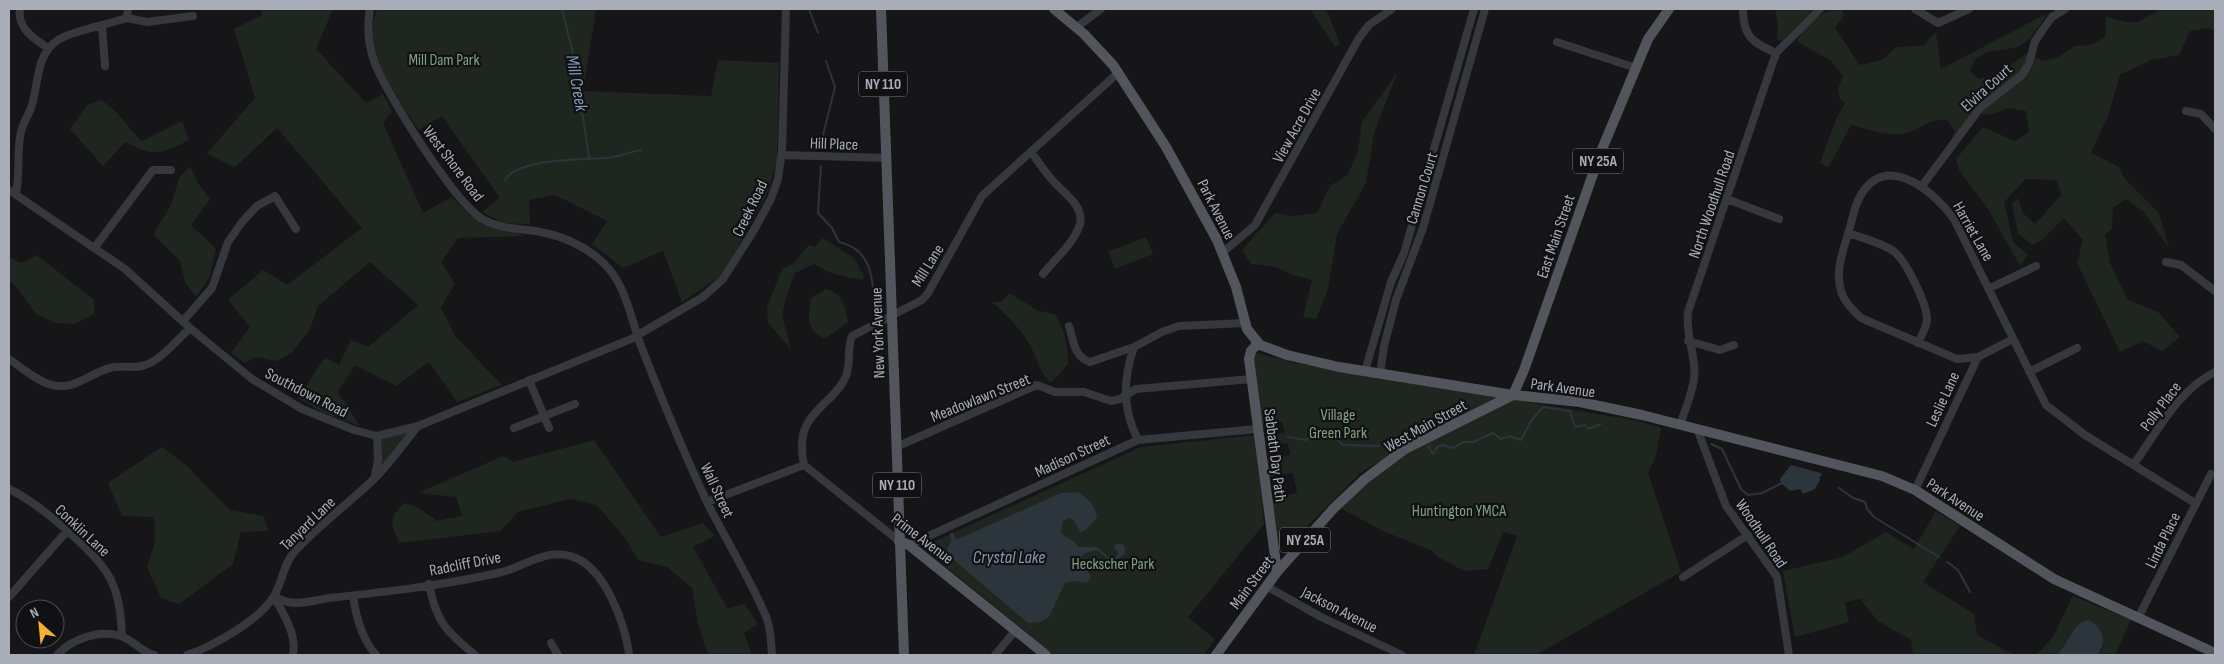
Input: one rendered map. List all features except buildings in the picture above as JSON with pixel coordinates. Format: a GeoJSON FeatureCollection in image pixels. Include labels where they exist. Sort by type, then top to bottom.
{"type":"FeatureCollection","features":[{"type":"Feature","properties":{"kind":"main road","name":"New York Avenue"},"geometry":{"type":"LineString","coordinates":[[881,9],[904,655]]}},
{"type":"Feature","properties":{"kind":"main road","name":"Park Avenue"},"geometry":{"type":"LineString","coordinates":[[1054,9],[1077,27],[1118,72],[1172,157],[1222,253],[1236,287],[1250,335],[1257,344],[1293,356],[1380,374],[1513,395],[1580,402],[1837,462],[1882,476],[1915,490],[2054,579],[2215,653]]}},
{"type":"Feature","properties":{"kind":"main road","name":"East Main Street"},"geometry":{"type":"LineString","coordinates":[[1513,395],[1524,370],[1600,154],[1648,39],[1669,9]]}},
{"type":"Feature","properties":{"kind":"main road","name":"Sabbath Day Path"},"geometry":{"type":"LineString","coordinates":[[1246,323],[1257,428],[1277,572]]}},
{"type":"Feature","properties":{"kind":"main road"},"geometry":{"type":"LineString","coordinates":[[1249,359],[1250,353],[1257,344]]}},
{"type":"Feature","properties":{"kind":"main road","name":"West Main Street"},"geometry":{"type":"LineString","coordinates":[[1334,508],[1365,479],[1405,449],[1513,395]]}},
{"type":"Feature","properties":{"kind":"main road","name":"Main Street"},"geometry":{"type":"LineString","coordinates":[[1216,655],[1277,572],[1334,508]]}},
{"type":"Feature","properties":{"kind":"main road","name":"Prime Avenue"},"geometry":{"type":"LineString","coordinates":[[899,541],[909,545],[1046,655]]}},
{"type":"Feature","properties":{"kind":"street"},"geometry":{"type":"LineString","coordinates":[[20,9],[23,26],[33,38],[48,48]]}},
{"type":"Feature","properties":{"kind":"street"},"geometry":{"type":"LineString","coordinates":[[127,18],[128,9]]}},
{"type":"Feature","properties":{"kind":"street","name":"West Shore Road"},"geometry":{"type":"LineString","coordinates":[[370,9],[368,26],[370,46],[380,74],[407,121],[464,202],[477,215],[491,223],[561,238],[596,257],[609,269],[619,285],[637,335]]}},
{"type":"Feature","properties":{"kind":"street","name":"Creek Road"},"geometry":{"type":"LineString","coordinates":[[637,335],[703,297],[727,275],[774,194],[782,155],[786,9]]}},
{"type":"Feature","properties":{"kind":"street"},"geometry":{"type":"LineString","coordinates":[[1077,27],[1101,9]]}},
{"type":"Feature","properties":{"kind":"street","name":"View Acre Drive"},"geometry":{"type":"LineString","coordinates":[[1222,253],[1255,225],[1359,38],[1369,26],[1392,9]]}},
{"type":"Feature","properties":{"kind":"street"},"geometry":{"type":"LineString","coordinates":[[1743,9],[1743,23],[1748,36],[1757,44],[1776,52],[1820,9]]}},
{"type":"Feature","properties":{"kind":"street"},"geometry":{"type":"LineString","coordinates":[[1915,9],[1938,23],[1969,9]]}},
{"type":"Feature","properties":{"kind":"street","name":"Elvira Court"},"geometry":{"type":"LineString","coordinates":[[1922,186],[1980,108],[2022,75],[2029,64],[2035,41],[2052,17],[2065,9]]}},
{"type":"Feature","properties":{"kind":"street"},"geometry":{"type":"LineString","coordinates":[[1474,10],[1484,11]]}},
{"type":"Feature","properties":{"kind":"street","name":"Cannon Court"},"geometry":{"type":"LineString","coordinates":[[1365,371],[1391,282],[1417,209],[1474,10]]}},
{"type":"Feature","properties":{"kind":"street","name":"Cannon Court"},"geometry":{"type":"LineString","coordinates":[[1380,374],[1391,318],[1428,212],[1484,11]]}},
{"type":"Feature","properties":{"kind":"street"},"geometry":{"type":"LineString","coordinates":[[12,192],[19,177],[20,135],[30,109],[39,70],[48,48],[68,34],[127,18],[147,22],[193,16]]}},
{"type":"Feature","properties":{"kind":"street"},"geometry":{"type":"LineString","coordinates":[[102,26],[106,66]]}},
{"type":"Feature","properties":{"kind":"street"},"geometry":{"type":"LineString","coordinates":[[1558,42],[1636,68]]}},
{"type":"Feature","properties":{"kind":"street","name":"North Woodhull Road"},"geometry":{"type":"LineString","coordinates":[[1680,425],[1694,378],[1693,357],[1686,327],[1688,312],[1776,52]]}},
{"type":"Feature","properties":{"kind":"street","name":"Mill Lane"},"geometry":{"type":"LineString","coordinates":[[804,465],[801,441],[805,427],[812,415],[845,380],[849,367],[849,343],[852,336],[914,305],[928,293],[982,196],[1118,72]]}},
{"type":"Feature","properties":{"kind":"street"},"geometry":{"type":"LineString","coordinates":[[2186,111],[2202,114],[2215,129]]}},
{"type":"Feature","properties":{"kind":"street"},"geometry":{"type":"LineString","coordinates":[[1444,115],[1454,117]]}},
{"type":"Feature","properties":{"kind":"street"},"geometry":{"type":"LineString","coordinates":[[1031,152],[1054,183],[1073,201],[1080,216],[1079,225],[1073,238],[1043,274]]}},
{"type":"Feature","properties":{"kind":"street","name":"Hill Place"},"geometry":{"type":"LineString","coordinates":[[782,155],[886,158]]}},
{"type":"Feature","properties":{"kind":"street"},"geometry":{"type":"LineString","coordinates":[[95,247],[153,170],[171,170]]}},
{"type":"Feature","properties":{"kind":"street","name":"Harriet Lane"},"geometry":{"type":"LineString","coordinates":[[1978,357],[1957,360],[1861,318],[1850,307],[1841,292],[1838,274],[1842,253],[1859,197],[1866,187],[1880,177],[1893,176],[1908,179],[1922,186],[1944,204],[1954,219],[1990,288],[2046,405],[2057,416],[2195,502]]}},
{"type":"Feature","properties":{"kind":"street","name":"Southdown Road"},"geometry":{"type":"LineString","coordinates":[[12,192],[95,247],[125,270],[190,328],[252,379],[302,409],[354,430],[377,436],[418,426],[637,335]]}},
{"type":"Feature","properties":{"kind":"street"},"geometry":{"type":"LineString","coordinates":[[182,321],[212,288],[228,242],[257,206],[275,196],[296,229]]}},
{"type":"Feature","properties":{"kind":"street"},"geometry":{"type":"LineString","coordinates":[[1727,200],[1779,219]]}},
{"type":"Feature","properties":{"kind":"street"},"geometry":{"type":"LineString","coordinates":[[1417,209],[1428,212]]}},
{"type":"Feature","properties":{"kind":"street"},"geometry":{"type":"LineString","coordinates":[[1848,233],[1893,250],[1902,259],[1926,308],[1927,322],[1918,343]]}},
{"type":"Feature","properties":{"kind":"street"},"geometry":{"type":"LineString","coordinates":[[2166,262],[2181,265],[2215,291]]}},
{"type":"Feature","properties":{"kind":"street"},"geometry":{"type":"LineString","coordinates":[[1398,265],[1408,268]]}},
{"type":"Feature","properties":{"kind":"street"},"geometry":{"type":"LineString","coordinates":[[1990,288],[2036,266]]}},
{"type":"Feature","properties":{"kind":"street"},"geometry":{"type":"LineString","coordinates":[[1381,317],[1391,318]]}},
{"type":"Feature","properties":{"kind":"street"},"geometry":{"type":"LineString","coordinates":[[1069,326],[1075,350],[1081,359],[1090,362],[1134,347],[1162,332],[1179,326],[1246,323]]}},
{"type":"Feature","properties":{"kind":"street"},"geometry":{"type":"LineString","coordinates":[[9,359],[51,385],[64,386],[76,383],[112,367],[144,366],[190,328]]}},
{"type":"Feature","properties":{"kind":"street","name":"Wall Street"},"geometry":{"type":"LineString","coordinates":[[637,335],[707,502],[767,620],[772,655]]}},
{"type":"Feature","properties":{"kind":"street"},"geometry":{"type":"LineString","coordinates":[[1978,357],[2013,339]]}},
{"type":"Feature","properties":{"kind":"street"},"geometry":{"type":"LineString","coordinates":[[1688,341],[1720,350],[1734,345]]}},
{"type":"Feature","properties":{"kind":"street"},"geometry":{"type":"LineString","coordinates":[[1134,347],[1126,373],[1126,394],[1129,418],[1138,440]]}},
{"type":"Feature","properties":{"kind":"street"},"geometry":{"type":"LineString","coordinates":[[2030,372],[2077,348]]}},
{"type":"Feature","properties":{"kind":"street","name":"Leslie Lane"},"geometry":{"type":"LineString","coordinates":[[1915,490],[1978,357]]}},
{"type":"Feature","properties":{"kind":"street","name":"Polly Place"},"geometry":{"type":"LineString","coordinates":[[2134,464],[2183,396],[2194,384],[2215,372]]}},
{"type":"Feature","properties":{"kind":"street","name":"Meadowlawn Street"},"geometry":{"type":"LineString","coordinates":[[896,447],[1037,385],[1055,392],[1084,392],[1110,401],[1120,399],[1136,389],[1252,379]]}},
{"type":"Feature","properties":{"kind":"street"},"geometry":{"type":"LineString","coordinates":[[529,380],[549,428]]}},
{"type":"Feature","properties":{"kind":"street"},"geometry":{"type":"LineString","coordinates":[[514,428],[575,404]]}},
{"type":"Feature","properties":{"kind":"street","name":"Tanyard Lane"},"geometry":{"type":"LineString","coordinates":[[187,655],[205,650],[223,640],[268,604],[274,597],[289,558],[311,534],[374,478],[418,426]]}},
{"type":"Feature","properties":{"kind":"street","name":"Madison Street"},"geometry":{"type":"LineString","coordinates":[[909,545],[1138,440],[1257,428]]}},
{"type":"Feature","properties":{"kind":"street","name":"Woodhull Road"},"geometry":{"type":"LineString","coordinates":[[1698,431],[1726,506],[1777,577],[1789,655]]}},
{"type":"Feature","properties":{"kind":"street"},"geometry":{"type":"LineString","coordinates":[[374,478],[378,460],[377,436]]}},
{"type":"Feature","properties":{"kind":"street"},"geometry":{"type":"LineString","coordinates":[[707,502],[804,465]]}},
{"type":"Feature","properties":{"kind":"street","name":"Prime Avenue"},"geometry":{"type":"LineString","coordinates":[[804,465],[899,541]]}},
{"type":"Feature","properties":{"kind":"street","name":"Linda Place"},"geometry":{"type":"LineString","coordinates":[[2138,618],[2195,502],[2212,474]]}},
{"type":"Feature","properties":{"kind":"street","name":"Conklin Lane"},"geometry":{"type":"LineString","coordinates":[[9,489],[21,495],[67,532],[108,574],[120,603],[122,636]]}},
{"type":"Feature","properties":{"kind":"street"},"geometry":{"type":"LineString","coordinates":[[9,597],[67,532]]}},
{"type":"Feature","properties":{"kind":"street"},"geometry":{"type":"LineString","coordinates":[[1683,577],[1748,535]]}},
{"type":"Feature","properties":{"kind":"street","name":"Radcliff Drive"},"geometry":{"type":"LineString","coordinates":[[274,597],[289,603],[353,596],[501,572],[538,557],[553,554],[571,556],[589,566],[601,579],[622,623],[629,655]]}},
{"type":"Feature","properties":{"kind":"street"},"geometry":{"type":"LineString","coordinates":[[429,584],[440,622],[453,638],[474,655]]}},
{"type":"Feature","properties":{"kind":"street","name":"Jackson Avenue"},"geometry":{"type":"LineString","coordinates":[[1266,586],[1321,617],[1402,655]]}},
{"type":"Feature","properties":{"kind":"street"},"geometry":{"type":"LineString","coordinates":[[353,596],[362,634],[376,655]]}},
{"type":"Feature","properties":{"kind":"street"},"geometry":{"type":"LineString","coordinates":[[274,597],[293,636],[295,648],[293,655]]}},
{"type":"Feature","properties":{"kind":"street"},"geometry":{"type":"LineString","coordinates":[[995,655],[1015,631]]}},
{"type":"Feature","properties":{"kind":"street"},"geometry":{"type":"LineString","coordinates":[[57,655],[70,644],[85,637],[100,634],[122,636],[150,655]]}},
{"type":"Feature","properties":{"kind":"street"},"geometry":{"type":"LineString","coordinates":[[551,643],[558,655]]}},
{"type":"Feature","properties":{"kind":"green space"},"geometry":{"type":"Polygon","coordinates":[[[261,9],[333,9],[316,49],[366,103],[383,94],[392,112],[383,123],[423,213],[452,197],[471,217],[525,236],[458,238],[441,262],[455,283],[441,308],[456,337],[502,385],[457,402],[429,362],[396,386],[355,365],[338,392],[360,426],[322,412],[298,398],[325,357],[339,365],[351,340],[368,347],[418,305],[370,262],[318,306],[309,331],[292,352],[277,361],[256,357],[245,363],[231,353],[250,327],[228,300],[263,270],[287,285],[362,228],[277,128],[234,168],[207,153],[255,98],[234,29],[262,15],[261,9]]]}},
{"type":"Feature","properties":{"kind":"green space","name":"Mill Dam Park"},"geometry":{"type":"Polygon","coordinates":[[[377,9],[596,9],[583,91],[711,96],[718,60],[779,63],[777,160],[767,194],[722,275],[682,302],[663,251],[623,268],[592,244],[607,221],[555,195],[529,200],[530,224],[503,223],[482,212],[500,198],[442,116],[419,130],[382,70],[373,44],[372,29],[377,9]]]}},
{"type":"Feature","properties":{"kind":"green space"},"geometry":{"type":"Polygon","coordinates":[[[1310,9],[1326,9],[1340,43],[1335,47],[1310,9]]]}},
{"type":"Feature","properties":{"kind":"green space"},"geometry":{"type":"Polygon","coordinates":[[[1775,9],[1813,9],[1781,41],[1777,39],[1778,26],[1775,9]]]}},
{"type":"Feature","properties":{"kind":"green space"},"geometry":{"type":"Polygon","coordinates":[[[1841,9],[1845,15],[1835,27],[1859,65],[1882,60],[1896,47],[1923,46],[1936,32],[1941,69],[2048,13],[2031,37],[2019,47],[1988,52],[1975,59],[1970,71],[1979,79],[1997,75],[2027,53],[2031,71],[2036,57],[2042,61],[2056,58],[2075,46],[2091,45],[2105,37],[2106,17],[2127,22],[2138,22],[2160,9],[2215,9],[2215,31],[2207,28],[2190,31],[2179,55],[2151,60],[2120,75],[2108,116],[2091,153],[2119,167],[2125,179],[2159,213],[2169,248],[2144,212],[2126,199],[2113,208],[2112,228],[2105,235],[2110,263],[2128,300],[2158,312],[2180,337],[2162,351],[2143,341],[2120,352],[2077,263],[2083,240],[2064,218],[2042,240],[2032,245],[2018,233],[2012,204],[2018,198],[2023,213],[2035,224],[2061,195],[2057,180],[2026,179],[2004,202],[2013,242],[2028,255],[2020,266],[1988,209],[1959,170],[1956,159],[1983,127],[2015,141],[2029,132],[2026,111],[2009,108],[1990,115],[1981,113],[1943,160],[1955,131],[1947,120],[1930,122],[1903,134],[1880,133],[1851,125],[1828,168],[1820,163],[1836,119],[1845,103],[1840,99],[1838,89],[1843,76],[1831,61],[1797,41],[1809,23],[1827,12],[1841,9]]]}},
{"type":"Feature","properties":{"kind":"green space"},"geometry":{"type":"Polygon","coordinates":[[[1398,71],[1374,133],[1366,183],[1337,234],[1328,289],[1316,319],[1303,317],[1312,280],[1293,275],[1276,267],[1251,264],[1242,250],[1275,213],[1291,216],[1317,213],[1330,186],[1348,174],[1358,151],[1362,122],[1398,71]]]}},
{"type":"Feature","properties":{"kind":"green space"},"geometry":{"type":"Polygon","coordinates":[[[101,100],[119,115],[142,141],[182,121],[189,140],[171,149],[157,152],[144,150],[125,142],[103,166],[70,129],[87,105],[101,100]]]}},
{"type":"Feature","properties":{"kind":"green space"},"geometry":{"type":"Polygon","coordinates":[[[190,166],[198,183],[210,199],[191,225],[216,249],[210,276],[196,297],[185,282],[180,261],[153,234],[171,205],[179,178],[190,166]]]}},
{"type":"Feature","properties":{"kind":"green space"},"geometry":{"type":"Polygon","coordinates":[[[1146,237],[1153,254],[1115,269],[1108,252],[1146,237]]]}},
{"type":"Feature","properties":{"kind":"green space"},"geometry":{"type":"Polygon","coordinates":[[[823,238],[854,258],[864,276],[863,280],[837,275],[814,264],[795,273],[782,315],[791,349],[768,323],[767,307],[782,269],[794,263],[809,245],[815,247],[823,238]]]}},
{"type":"Feature","properties":{"kind":"green space"},"geometry":{"type":"Polygon","coordinates":[[[37,255],[94,300],[94,314],[74,324],[55,323],[36,314],[16,286],[9,280],[9,256],[21,263],[37,255]]]}},
{"type":"Feature","properties":{"kind":"green space"},"geometry":{"type":"Polygon","coordinates":[[[826,289],[837,294],[843,301],[848,322],[825,339],[814,331],[809,322],[809,317],[811,298],[826,289]]]}},
{"type":"Feature","properties":{"kind":"green space"},"geometry":{"type":"Polygon","coordinates":[[[1010,293],[1038,311],[1055,314],[1064,332],[1068,364],[1051,383],[1043,373],[1030,345],[1021,332],[992,302],[1001,302],[1010,293]]]}},
{"type":"Feature","properties":{"kind":"green space"},"geometry":{"type":"Polygon","coordinates":[[[1253,352],[1295,363],[1634,420],[1661,428],[1656,456],[1648,473],[1681,572],[1536,655],[1474,655],[1517,536],[1503,532],[1488,569],[1464,571],[1438,557],[1433,551],[1383,531],[1340,508],[1389,466],[1379,462],[1361,472],[1283,551],[1280,551],[1272,498],[1297,493],[1293,473],[1269,477],[1267,459],[1291,455],[1287,443],[1265,446],[1264,437],[1285,433],[1282,422],[1261,425],[1253,352]]]}},
{"type":"Feature","properties":{"kind":"green space"},"geometry":{"type":"Polygon","coordinates":[[[414,430],[378,472],[380,438],[414,430]]]}},
{"type":"Feature","properties":{"kind":"green space","name":"Heckscher Park"},"geometry":{"type":"Polygon","coordinates":[[[1256,435],[1264,524],[1188,617],[1215,639],[1204,655],[1054,655],[922,547],[1141,447],[1256,435]]]}},
{"type":"Feature","properties":{"kind":"green space"},"geometry":{"type":"Polygon","coordinates":[[[594,440],[661,537],[703,523],[715,536],[693,547],[727,608],[745,604],[758,624],[744,633],[752,655],[708,655],[698,624],[692,588],[667,567],[638,560],[625,538],[597,505],[570,499],[518,512],[500,531],[399,543],[392,521],[395,513],[405,503],[419,508],[437,521],[462,516],[456,497],[418,493],[503,456],[513,462],[594,440]]]}},
{"type":"Feature","properties":{"kind":"green space"},"geometry":{"type":"Polygon","coordinates":[[[162,447],[187,466],[230,510],[264,516],[268,531],[241,532],[233,564],[179,604],[161,598],[147,567],[155,542],[154,517],[122,516],[108,483],[162,447]]]}},
{"type":"Feature","properties":{"kind":"green space"},"geometry":{"type":"Polygon","coordinates":[[[1936,511],[1960,526],[1923,582],[1974,614],[1977,635],[2014,655],[1913,655],[1911,640],[1878,621],[1860,599],[1845,602],[1849,622],[1795,637],[1783,571],[1843,557],[1886,532],[1914,549],[1936,511]]]}},
{"type":"Feature","properties":{"kind":"green space"},"geometry":{"type":"Polygon","coordinates":[[[2073,596],[2131,620],[2115,655],[2098,655],[2104,646],[2073,629],[2063,650],[2057,655],[2036,655],[2053,637],[2073,596]]]}},
{"type":"Feature","properties":{"kind":"water"},"geometry":{"type":"Polygon","coordinates":[[[1791,465],[1821,473],[1822,475],[1819,477],[1820,480],[1815,489],[1803,494],[1800,489],[1790,491],[1781,483],[1780,479],[1791,465]]]}},
{"type":"Feature","properties":{"kind":"water","name":"Crystal Lake"},"geometry":{"type":"Polygon","coordinates":[[[1078,492],[1090,502],[1095,509],[1097,517],[1086,530],[1080,532],[1074,520],[1069,518],[1063,521],[1061,532],[1064,536],[1074,541],[1078,547],[1097,547],[1108,557],[1116,557],[1119,553],[1114,548],[1115,544],[1122,544],[1125,548],[1125,554],[1117,559],[1108,559],[1097,550],[1085,553],[1081,557],[1091,578],[1087,583],[1074,581],[1065,583],[1049,617],[1040,622],[1028,623],[948,555],[947,549],[951,542],[950,533],[953,533],[956,540],[1061,493],[1078,492]]]}},
{"type":"Feature","properties":{"kind":"water"},"geometry":{"type":"Polygon","coordinates":[[[2089,620],[2098,627],[2102,635],[2101,650],[2098,655],[2057,655],[2074,629],[2089,620]]]}},
{"type":"Feature","properties":{"kind":"waterway","name":"Mill Creek"},"geometry":{"type":"LineString","coordinates":[[562,9],[575,62],[589,158]]}},
{"type":"Feature","properties":{"kind":"waterway"},"geometry":{"type":"LineString","coordinates":[[809,9],[818,33]]}},
{"type":"Feature","properties":{"kind":"waterway"},"geometry":{"type":"LineString","coordinates":[[822,139],[835,87],[826,61]]}},
{"type":"Feature","properties":{"kind":"waterway","name":"Mill Creek"},"geometry":{"type":"LineString","coordinates":[[505,180],[512,173],[537,164],[610,157],[641,150]]}},
{"type":"Feature","properties":{"kind":"waterway"},"geometry":{"type":"LineString","coordinates":[[821,166],[818,213],[832,228],[839,242],[851,246],[866,261],[870,270],[874,292],[875,315]]}},
{"type":"Feature","properties":{"kind":"waterway"},"geometry":{"type":"LineString","coordinates":[[1428,446],[1433,454],[1437,447],[1443,445],[1454,448],[1463,442],[1473,442],[1493,433],[1501,439],[1509,436],[1521,440],[1531,421],[1543,407],[1570,411],[1575,427],[1585,425],[1588,429],[1601,424]]}},
{"type":"Feature","properties":{"kind":"waterway"},"geometry":{"type":"LineString","coordinates":[[1288,437],[1306,440],[1313,433],[1334,436],[1343,445],[1379,446]]}},
{"type":"Feature","properties":{"kind":"waterway"},"geometry":{"type":"LineString","coordinates":[[1711,444],[1722,449],[1741,489],[1748,495],[1762,493],[1782,483]]}},
{"type":"Feature","properties":{"kind":"waterway"},"geometry":{"type":"LineString","coordinates":[[1839,488],[1853,498],[1865,502],[1867,509],[1874,517],[1939,557]]}},
{"type":"Feature","properties":{"kind":"waterway"},"geometry":{"type":"LineString","coordinates":[[1947,562],[1958,570],[1970,592]]}},
{"type":"Feature","properties":{"kind":"park label","name":"Village Green Park"},"geometry":{"type":"Point","coordinates":[1338,423]}},
{"type":"Feature","properties":{"kind":"park label","name":"Huntington YMCA"},"geometry":{"type":"Point","coordinates":[1459,510]}}]}
